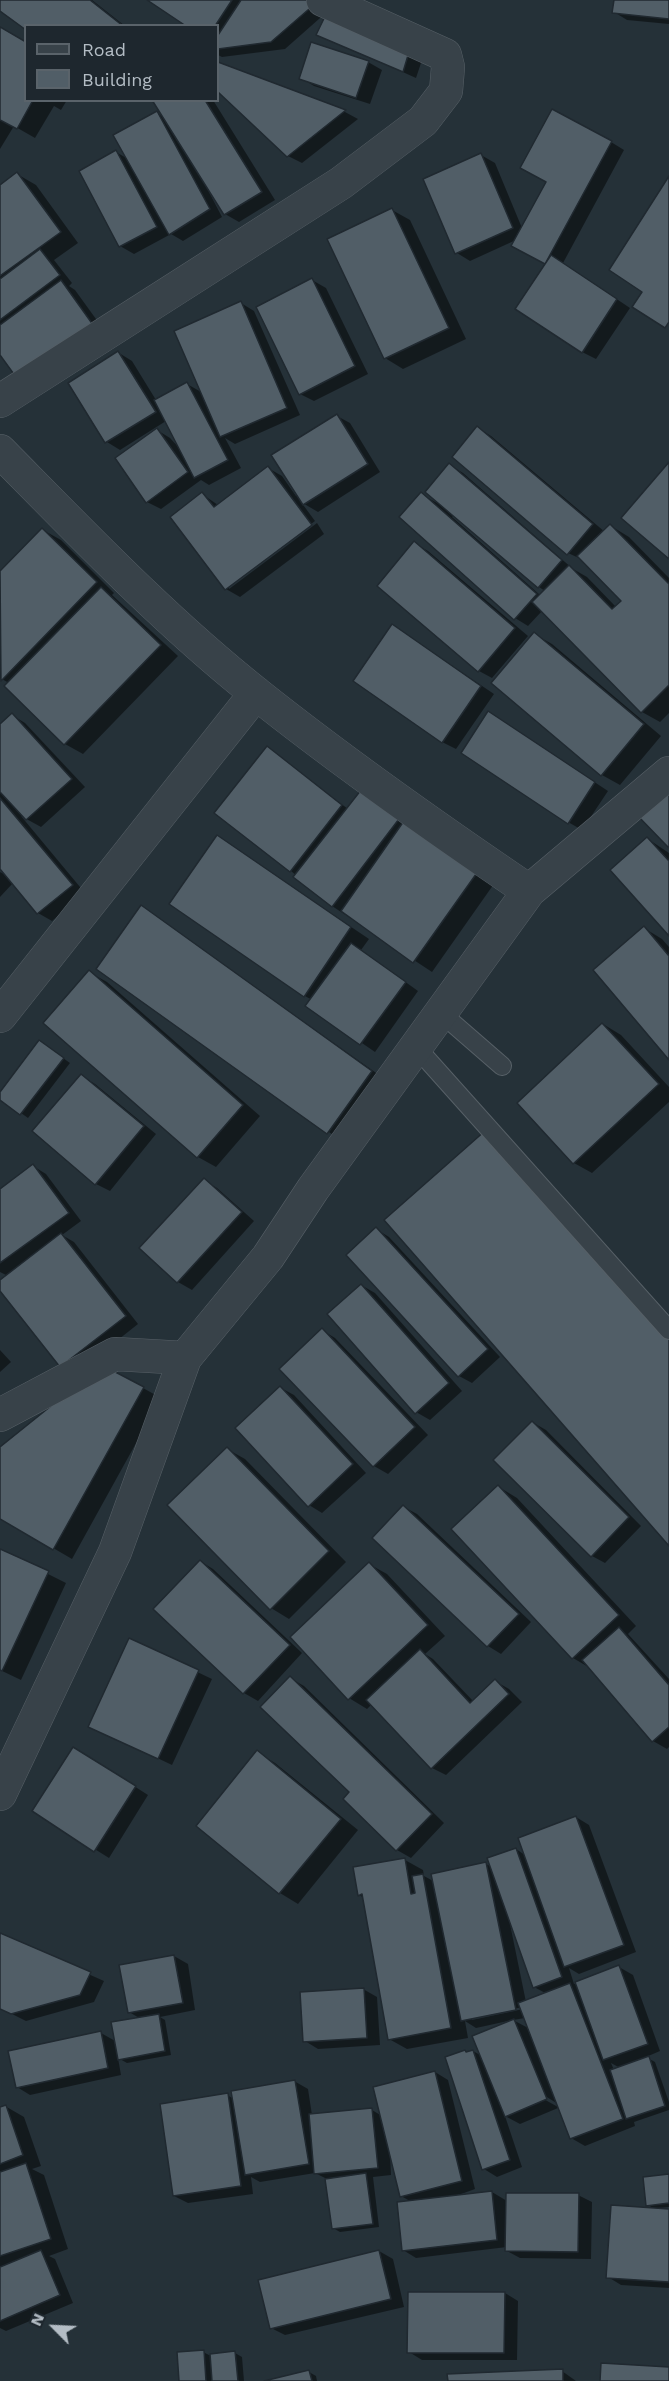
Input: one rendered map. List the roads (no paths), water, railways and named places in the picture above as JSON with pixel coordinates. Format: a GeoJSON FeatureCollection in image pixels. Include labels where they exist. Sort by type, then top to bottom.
{"type":"FeatureCollection","features":[{"type":"Feature","properties":{"kind":"street"},"geometry":{"type":"LineString","coordinates":[[0,401],[341,183],[423,121],[446,91],[448,66],[445,55],[323,0]]}},
{"type":"Feature","properties":{"kind":"street"},"geometry":{"type":"LineString","coordinates":[[0,452],[139,591],[256,693],[417,815],[529,891]]}},
{"type":"Feature","properties":{"kind":"street"},"geometry":{"type":"LineString","coordinates":[[0,1016],[256,693]]}},
{"type":"Feature","properties":{"kind":"street"},"geometry":{"type":"LineString","coordinates":[[0,1794],[115,1552],[185,1358],[268,1257],[313,1189],[529,891],[669,773]]}},
{"type":"Feature","properties":{"kind":"street"},"geometry":{"type":"LineString","coordinates":[[0,1415],[115,1354],[185,1358]]}},
{"type":"Feature","properties":{"kind":"lane"},"geometry":{"type":"LineString","coordinates":[[441,1013],[502,1066]]}},
{"type":"Feature","properties":{"kind":"lane"},"geometry":{"type":"LineString","coordinates":[[416,1047],[669,1330]]}}]}
